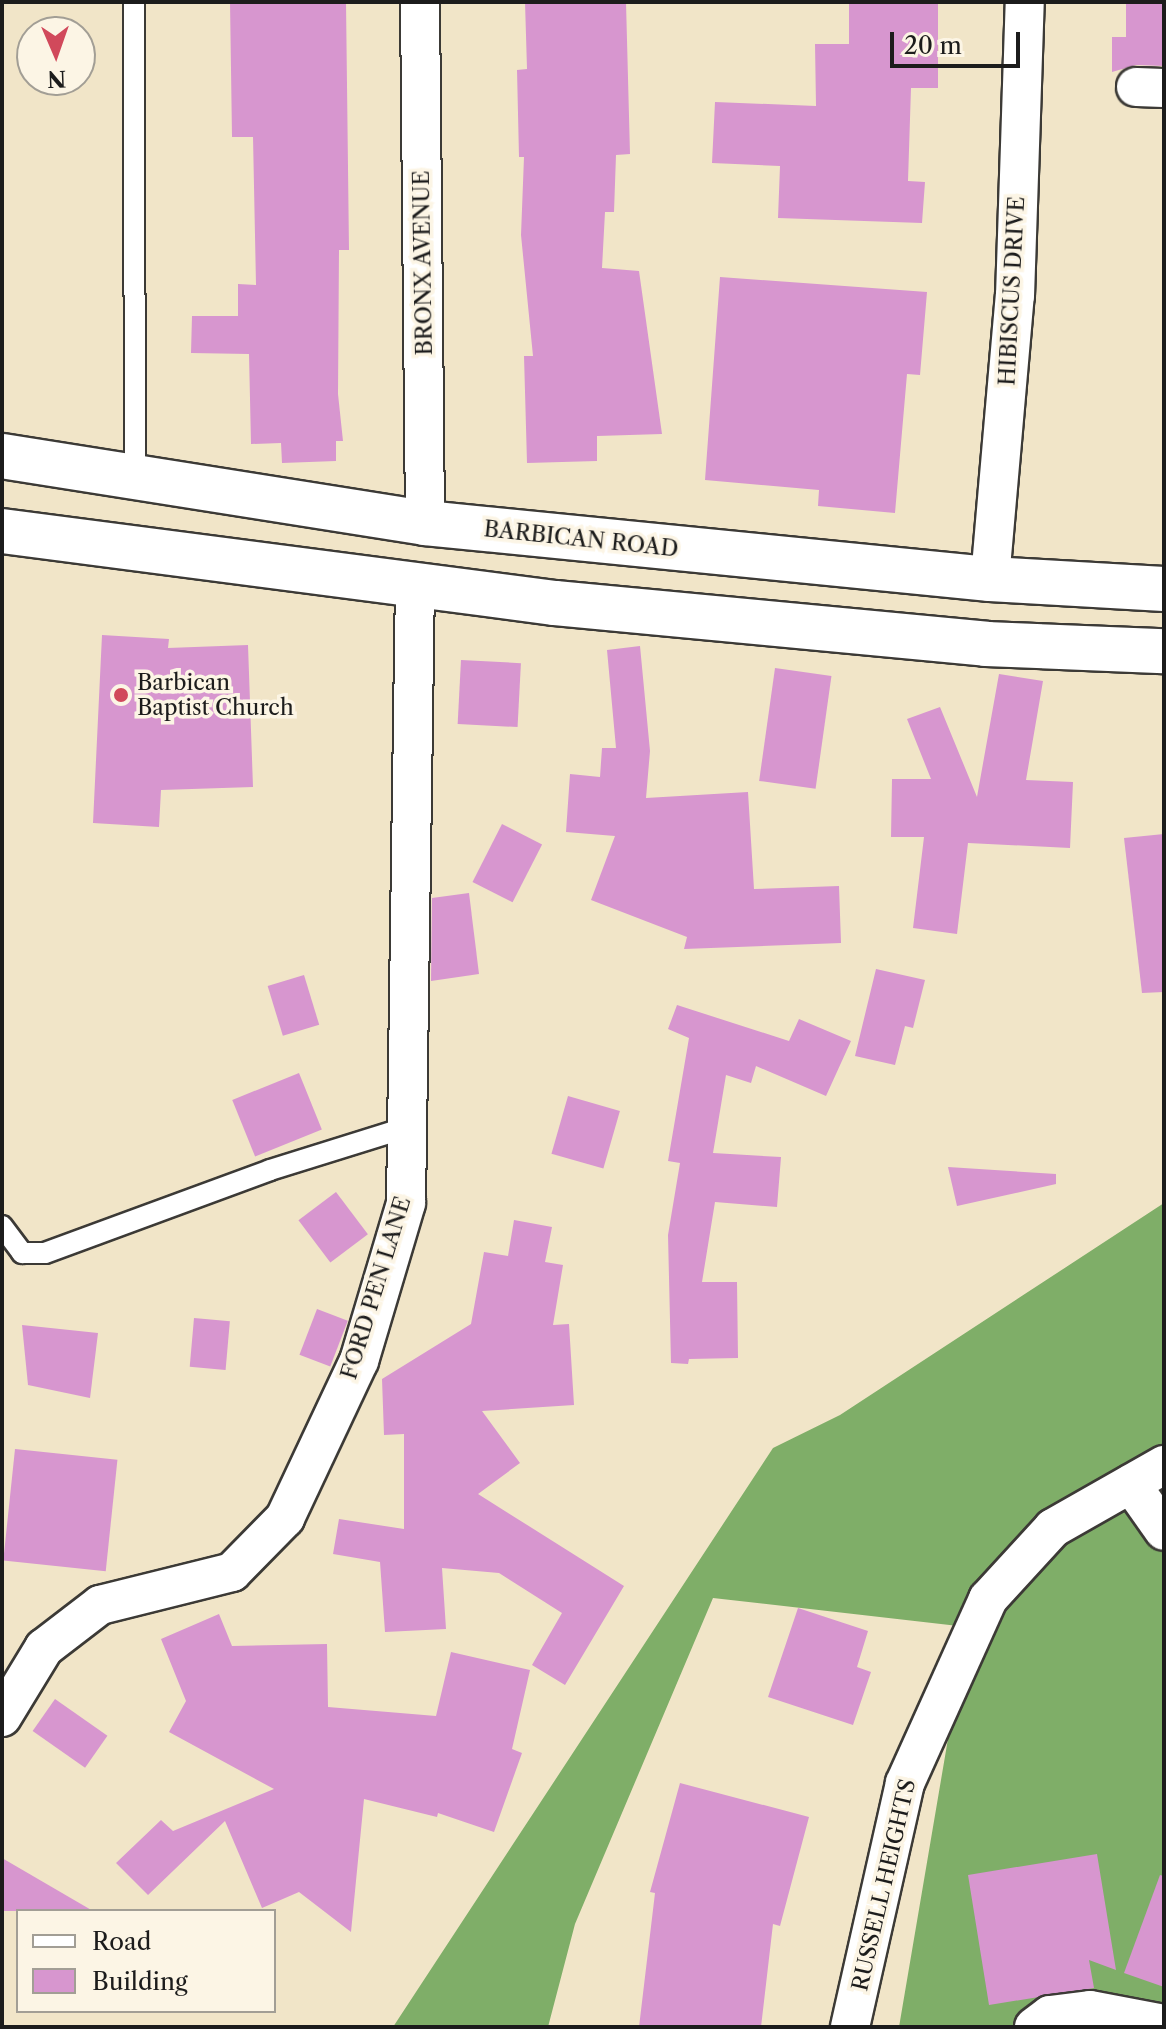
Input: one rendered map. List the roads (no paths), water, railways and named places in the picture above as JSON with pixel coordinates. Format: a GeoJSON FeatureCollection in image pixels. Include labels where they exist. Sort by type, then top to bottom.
{"type":"FeatureCollection","features":[{"type":"Feature","properties":{"kind":"main road","name":"BARBICAN ROAD"},"geometry":{"type":"LineString","coordinates":[[2,456],[425,523],[990,579],[1164,589]]}},
{"type":"Feature","properties":{"kind":"main road"},"geometry":{"type":"LineString","coordinates":[[2,531],[415,585],[986,644],[1164,651]]}},
{"type":"Feature","properties":{"kind":"street","name":"BRONX AVENUE"},"geometry":{"type":"LineString","coordinates":[[420,2],[425,523]]}},
{"type":"Feature","properties":{"kind":"street","name":"HIBISCUS DRIVE"},"geometry":{"type":"LineString","coordinates":[[990,579],[1015,296],[1025,2]]}},
{"type":"Feature","properties":{"kind":"street","name":"FORD PEN LANE"},"geometry":{"type":"LineString","coordinates":[[2,1717],[44,1648],[100,1605],[232,1572],[285,1518],[359,1361],[406,1203],[415,585]]}},
{"type":"Feature","properties":{"kind":"street","name":"RUSSELL HEIGHTS"},"geometry":{"type":"LineString","coordinates":[[850,2027],[905,1783],[988,1599],[1053,1528],[1164,1465]]}},
{"type":"Feature","properties":{"kind":"street"},"geometry":{"type":"LineString","coordinates":[[1131,1484],[1164,1531]]}},
{"type":"Feature","properties":{"kind":"street"},"geometry":{"type":"LineString","coordinates":[[1034,2027],[1050,2015],[1090,2010],[1164,2024]]}},
{"type":"Feature","properties":{"kind":"lane"},"geometry":{"type":"LineString","coordinates":[[134,2],[135,478]]}},
{"type":"Feature","properties":{"kind":"lane"},"geometry":{"type":"LineString","coordinates":[[2,1226],[22,1253],[45,1253],[270,1170],[408,1127]]}},
{"type":"Feature","properties":{"kind":"place","name":"Barbican Baptist Church"},"geometry":{"type":"Point","coordinates":[121,695]}}]}
